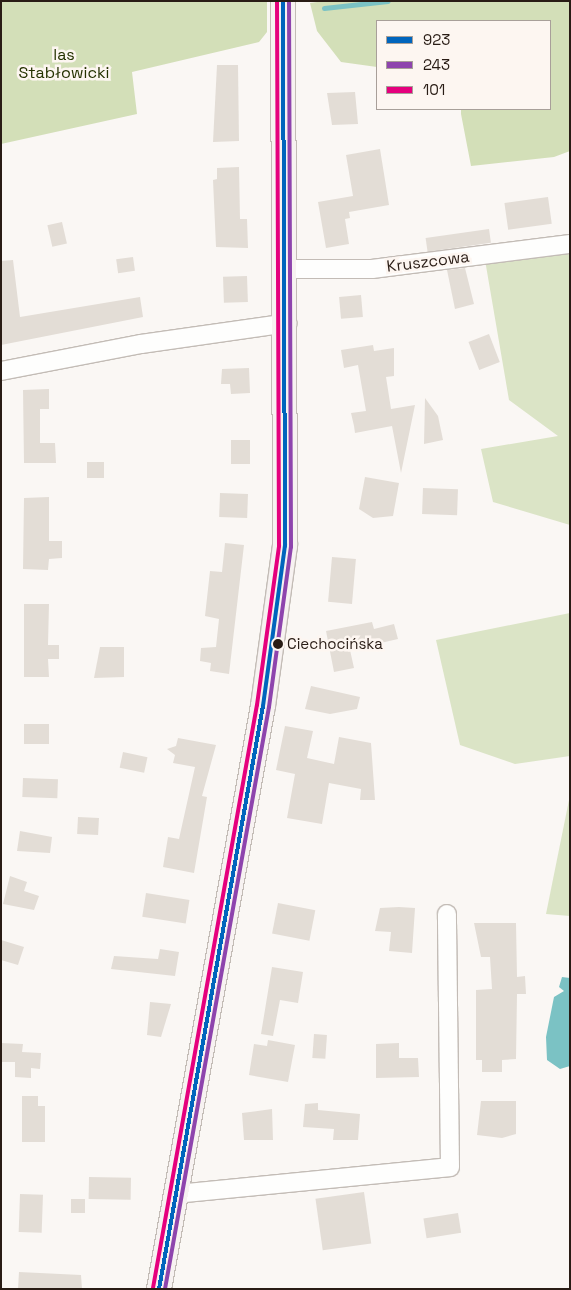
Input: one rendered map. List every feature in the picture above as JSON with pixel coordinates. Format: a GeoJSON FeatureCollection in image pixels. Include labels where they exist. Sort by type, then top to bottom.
{"type":"FeatureCollection","features":[{"type":"Feature","properties":{"kind":"street"},"geometry":{"type":"LineString","coordinates":[[160,1289],[275,638],[285,546],[288,323],[284,1]]}},
{"type":"Feature","properties":{"kind":"street","name":"Kruszcowa"},"geometry":{"type":"LineString","coordinates":[[286,269],[372,269],[570,244]]}},
{"type":"Feature","properties":{"kind":"street"},"geometry":{"type":"LineString","coordinates":[[1,371],[141,344],[288,323]]}},
{"type":"Feature","properties":{"kind":"street"},"geometry":{"type":"LineString","coordinates":[[176,1194],[450,1167],[447,914]]}},
{"type":"Feature","properties":{"kind":"green space","name":"las Stabłowicki"},"geometry":{"type":"Polygon","coordinates":[[[1,1],[267,1],[267,32],[259,42],[132,72],[137,114],[1,144],[1,1]]]}},
{"type":"Feature","properties":{"kind":"green space"},"geometry":{"type":"Polygon","coordinates":[[[324,1],[570,1],[570,151],[554,157],[471,166],[461,114],[461,110],[551,110],[551,20],[376,20],[376,67],[341,62],[317,31],[310,3],[324,1]]]}},
{"type":"Feature","properties":{"kind":"green space"},"geometry":{"type":"Polygon","coordinates":[[[570,254],[570,525],[493,502],[481,449],[558,436],[509,400],[485,260],[570,254]]]}},
{"type":"Feature","properties":{"kind":"green space"},"geometry":{"type":"Polygon","coordinates":[[[570,613],[570,756],[515,764],[460,745],[436,640],[570,613]]]}},
{"type":"Feature","properties":{"kind":"green space"},"geometry":{"type":"Polygon","coordinates":[[[570,795],[570,916],[546,914],[570,795]]]}},
{"type":"Feature","properties":{"kind":"water"},"geometry":{"type":"Polygon","coordinates":[[[562,977],[570,978],[570,1066],[560,1069],[547,1060],[546,1037],[554,997],[564,991],[559,987],[562,977]]]}},
{"type":"Feature","properties":{"kind":"building"},"geometry":{"type":"Polygon","coordinates":[[[217,65],[238,65],[239,141],[213,142],[217,65]]]}},
{"type":"Feature","properties":{"kind":"building"},"geometry":{"type":"Polygon","coordinates":[[[355,92],[358,124],[332,125],[327,93],[355,92]]]}},
{"type":"Feature","properties":{"kind":"building"},"geometry":{"type":"Polygon","coordinates":[[[380,149],[389,205],[349,212],[350,218],[345,219],[349,244],[326,248],[318,202],[353,196],[346,155],[380,149]]]}},
{"type":"Feature","properties":{"kind":"building"},"geometry":{"type":"Polygon","coordinates":[[[239,167],[240,219],[247,219],[248,248],[216,247],[213,180],[217,179],[217,168],[239,167]]]}},
{"type":"Feature","properties":{"kind":"building"},"geometry":{"type":"Polygon","coordinates":[[[548,197],[552,224],[508,230],[504,203],[548,197]]]}},
{"type":"Feature","properties":{"kind":"building"},"geometry":{"type":"Polygon","coordinates":[[[62,222],[67,243],[52,247],[47,225],[62,222]]]}},
{"type":"Feature","properties":{"kind":"building"},"geometry":{"type":"Polygon","coordinates":[[[489,229],[491,243],[428,252],[426,238],[489,229]]]}},
{"type":"Feature","properties":{"kind":"building"},"geometry":{"type":"Polygon","coordinates":[[[133,257],[135,271],[118,273],[116,259],[133,257]]]}},
{"type":"Feature","properties":{"kind":"building"},"geometry":{"type":"Polygon","coordinates":[[[13,260],[20,317],[140,297],[143,317],[1,345],[1,261],[13,260]]]}},
{"type":"Feature","properties":{"kind":"building"},"geometry":{"type":"Polygon","coordinates":[[[465,268],[474,304],[455,309],[447,270],[465,268]]]}},
{"type":"Feature","properties":{"kind":"building"},"geometry":{"type":"Polygon","coordinates":[[[247,276],[248,302],[224,303],[223,277],[247,276]]]}},
{"type":"Feature","properties":{"kind":"building"},"geometry":{"type":"Polygon","coordinates":[[[361,295],[363,317],[341,319],[339,297],[361,295]]]}},
{"type":"Feature","properties":{"kind":"building"},"geometry":{"type":"Polygon","coordinates":[[[489,334],[500,362],[479,370],[468,342],[489,334]]]}},
{"type":"Feature","properties":{"kind":"building"},"geometry":{"type":"Polygon","coordinates":[[[373,345],[374,351],[394,348],[394,376],[386,377],[391,409],[415,405],[401,473],[392,426],[355,433],[351,413],[366,411],[358,365],[344,368],[341,350],[373,345]]]}},
{"type":"Feature","properties":{"kind":"building"},"geometry":{"type":"Polygon","coordinates":[[[249,368],[250,393],[231,394],[230,384],[221,384],[222,369],[249,368]]]}},
{"type":"Feature","properties":{"kind":"building"},"geometry":{"type":"Polygon","coordinates":[[[49,389],[49,409],[40,409],[40,443],[55,443],[56,463],[24,463],[23,390],[49,389]]]}},
{"type":"Feature","properties":{"kind":"building"},"geometry":{"type":"Polygon","coordinates":[[[425,398],[438,416],[443,440],[424,444],[425,398]]]}},
{"type":"Feature","properties":{"kind":"building"},"geometry":{"type":"Polygon","coordinates":[[[231,440],[250,440],[250,464],[231,464],[231,440]]]}},
{"type":"Feature","properties":{"kind":"building"},"geometry":{"type":"Polygon","coordinates":[[[87,462],[104,462],[104,478],[87,478],[87,462]]]}},
{"type":"Feature","properties":{"kind":"building"},"geometry":{"type":"Polygon","coordinates":[[[365,477],[399,483],[393,516],[373,518],[359,509],[365,477]]]}},
{"type":"Feature","properties":{"kind":"building"},"geometry":{"type":"Polygon","coordinates":[[[423,488],[458,489],[457,515],[422,514],[423,488]]]}},
{"type":"Feature","properties":{"kind":"building"},"geometry":{"type":"Polygon","coordinates":[[[220,493],[248,494],[247,518],[219,517],[220,493]]]}},
{"type":"Feature","properties":{"kind":"building"},"geometry":{"type":"Polygon","coordinates":[[[49,497],[49,541],[62,541],[62,558],[49,559],[48,570],[23,569],[24,498],[49,497]]]}},
{"type":"Feature","properties":{"kind":"building"},"geometry":{"type":"Polygon","coordinates":[[[225,543],[244,545],[229,674],[210,671],[211,663],[200,661],[201,648],[216,647],[219,619],[205,616],[210,571],[222,572],[225,543]]]}},
{"type":"Feature","properties":{"kind":"building"},"geometry":{"type":"Polygon","coordinates":[[[332,557],[356,559],[352,604],[328,602],[332,557]]]}},
{"type":"Feature","properties":{"kind":"building"},"geometry":{"type":"Polygon","coordinates":[[[24,604],[49,604],[48,645],[59,645],[59,659],[48,659],[49,677],[24,677],[24,604]]]}},
{"type":"Feature","properties":{"kind":"building"},"geometry":{"type":"Polygon","coordinates":[[[372,622],[374,629],[394,624],[398,639],[350,650],[354,668],[334,672],[326,631],[372,622]]]}},
{"type":"Feature","properties":{"kind":"building"},"geometry":{"type":"Polygon","coordinates":[[[100,647],[124,647],[124,677],[94,678],[100,647]]]}},
{"type":"Feature","properties":{"kind":"building"},"geometry":{"type":"Polygon","coordinates":[[[311,686],[360,697],[357,709],[330,714],[305,709],[311,686]]]}},
{"type":"Feature","properties":{"kind":"building"},"geometry":{"type":"Polygon","coordinates":[[[24,724],[49,724],[49,744],[24,744],[24,724]]]}},
{"type":"Feature","properties":{"kind":"building"},"geometry":{"type":"Polygon","coordinates":[[[285,726],[313,731],[307,758],[334,764],[339,737],[371,743],[375,800],[360,800],[361,789],[329,783],[322,824],[287,818],[295,774],[276,770],[285,726]]]}},
{"type":"Feature","properties":{"kind":"building"},"geometry":{"type":"Polygon","coordinates":[[[178,738],[216,745],[202,796],[207,797],[194,873],[163,867],[168,837],[179,839],[195,767],[173,763],[175,755],[167,749],[176,746],[178,738]]]}},
{"type":"Feature","properties":{"kind":"building"},"geometry":{"type":"Polygon","coordinates":[[[123,752],[147,757],[144,773],[120,768],[123,752]]]}},
{"type":"Feature","properties":{"kind":"building"},"geometry":{"type":"Polygon","coordinates":[[[23,778],[58,779],[57,798],[22,797],[23,778]]]}},
{"type":"Feature","properties":{"kind":"building"},"geometry":{"type":"Polygon","coordinates":[[[78,817],[99,818],[98,835],[77,834],[78,817]]]}},
{"type":"Feature","properties":{"kind":"building"},"geometry":{"type":"Polygon","coordinates":[[[20,831],[52,837],[50,853],[17,851],[20,831]]]}},
{"type":"Feature","properties":{"kind":"building"},"geometry":{"type":"Polygon","coordinates":[[[10,876],[27,882],[24,891],[39,896],[34,910],[3,904],[10,876]]]}},
{"type":"Feature","properties":{"kind":"building"},"geometry":{"type":"Polygon","coordinates":[[[146,893],[189,900],[186,924],[142,917],[146,893]]]}},
{"type":"Feature","properties":{"kind":"building"},"geometry":{"type":"Polygon","coordinates":[[[278,903],[315,910],[309,941],[272,933],[278,903]]]}},
{"type":"Feature","properties":{"kind":"building"},"geometry":{"type":"Polygon","coordinates":[[[380,908],[415,908],[412,953],[389,951],[391,932],[375,931],[380,908]]]}},
{"type":"Feature","properties":{"kind":"building"},"geometry":{"type":"Polygon","coordinates":[[[474,923],[516,923],[517,977],[525,976],[526,994],[517,994],[516,1059],[502,1060],[502,1072],[482,1072],[482,1060],[476,1060],[476,990],[492,989],[490,957],[481,957],[474,923]]]}},
{"type":"Feature","properties":{"kind":"building"},"geometry":{"type":"Polygon","coordinates":[[[1,940],[24,947],[18,965],[1,960],[1,940]]]}},
{"type":"Feature","properties":{"kind":"building"},"geometry":{"type":"Polygon","coordinates":[[[160,949],[179,952],[175,976],[111,969],[114,956],[158,959],[160,949]]]}},
{"type":"Feature","properties":{"kind":"building"},"geometry":{"type":"Polygon","coordinates":[[[272,967],[303,972],[298,1003],[280,1000],[273,1036],[261,1034],[272,967]]]}},
{"type":"Feature","properties":{"kind":"building"},"geometry":{"type":"Polygon","coordinates":[[[150,1002],[171,1004],[161,1037],[147,1035],[150,1002]]]}},
{"type":"Feature","properties":{"kind":"building"},"geometry":{"type":"Polygon","coordinates":[[[314,1034],[327,1035],[325,1059],[312,1058],[314,1034]]]}},
{"type":"Feature","properties":{"kind":"building"},"geometry":{"type":"Polygon","coordinates":[[[268,1040],[295,1045],[288,1082],[249,1075],[254,1044],[267,1046],[268,1040]]]}},
{"type":"Feature","properties":{"kind":"building"},"geometry":{"type":"Polygon","coordinates":[[[1,1043],[23,1044],[22,1052],[41,1053],[40,1069],[31,1068],[31,1078],[15,1077],[15,1062],[1,1062],[1,1043]]]}},
{"type":"Feature","properties":{"kind":"building"},"geometry":{"type":"Polygon","coordinates":[[[399,1043],[399,1058],[418,1058],[419,1077],[376,1078],[376,1044],[399,1043]]]}},
{"type":"Feature","properties":{"kind":"building"},"geometry":{"type":"Polygon","coordinates":[[[22,1096],[38,1096],[38,1106],[45,1106],[45,1142],[22,1142],[22,1096]]]}},
{"type":"Feature","properties":{"kind":"building"},"geometry":{"type":"Polygon","coordinates":[[[481,1101],[516,1101],[516,1134],[502,1138],[477,1135],[481,1101]]]}},
{"type":"Feature","properties":{"kind":"building"},"geometry":{"type":"Polygon","coordinates":[[[318,1103],[318,1110],[360,1114],[358,1140],[333,1140],[334,1129],[303,1127],[305,1104],[318,1103]]]}},
{"type":"Feature","properties":{"kind":"building"},"geometry":{"type":"Polygon","coordinates":[[[272,1109],[273,1140],[244,1140],[242,1113],[272,1109]]]}},
{"type":"Feature","properties":{"kind":"building"},"geometry":{"type":"Polygon","coordinates":[[[89,1177],[131,1178],[131,1200],[89,1199],[89,1177]]]}},
{"type":"Feature","properties":{"kind":"building"},"geometry":{"type":"Polygon","coordinates":[[[364,1192],[371,1243],[323,1250],[315,1199],[364,1192]]]}},
{"type":"Feature","properties":{"kind":"building"},"geometry":{"type":"Polygon","coordinates":[[[20,1194],[43,1195],[42,1233],[19,1232],[20,1194]]]}},
{"type":"Feature","properties":{"kind":"building"},"geometry":{"type":"Polygon","coordinates":[[[71,1199],[85,1199],[85,1213],[71,1213],[71,1199]]]}},
{"type":"Feature","properties":{"kind":"building"},"geometry":{"type":"Polygon","coordinates":[[[458,1213],[461,1233],[427,1238],[423,1218],[458,1213]]]}},
{"type":"Feature","properties":{"kind":"building"},"geometry":{"type":"Polygon","coordinates":[[[19,1272],[81,1275],[82,1289],[18,1289],[19,1272]]]}},
{"type":"Feature","properties":{"kind":"waterway"},"geometry":{"type":"LineString","coordinates":[[324,8],[388,1]]}},
{"type":"Feature","properties":{"kind":"transit line","name":"101"},"geometry":{"type":"LineString","coordinates":[[153,1288],[257,705],[279,546],[277,1]]}},
{"type":"Feature","properties":{"kind":"transit line","name":"923"},"geometry":{"type":"LineString","coordinates":[[159,1289],[263,706],[285,546],[283,1]]}},
{"type":"Feature","properties":{"kind":"transit line","name":"243"},"geometry":{"type":"LineString","coordinates":[[165,1289],[269,707],[291,547],[289,1]]}},
{"type":"Feature","properties":{"kind":"place","name":"Ciechocińska"},"geometry":{"type":"Point","coordinates":[278,644]}}]}
